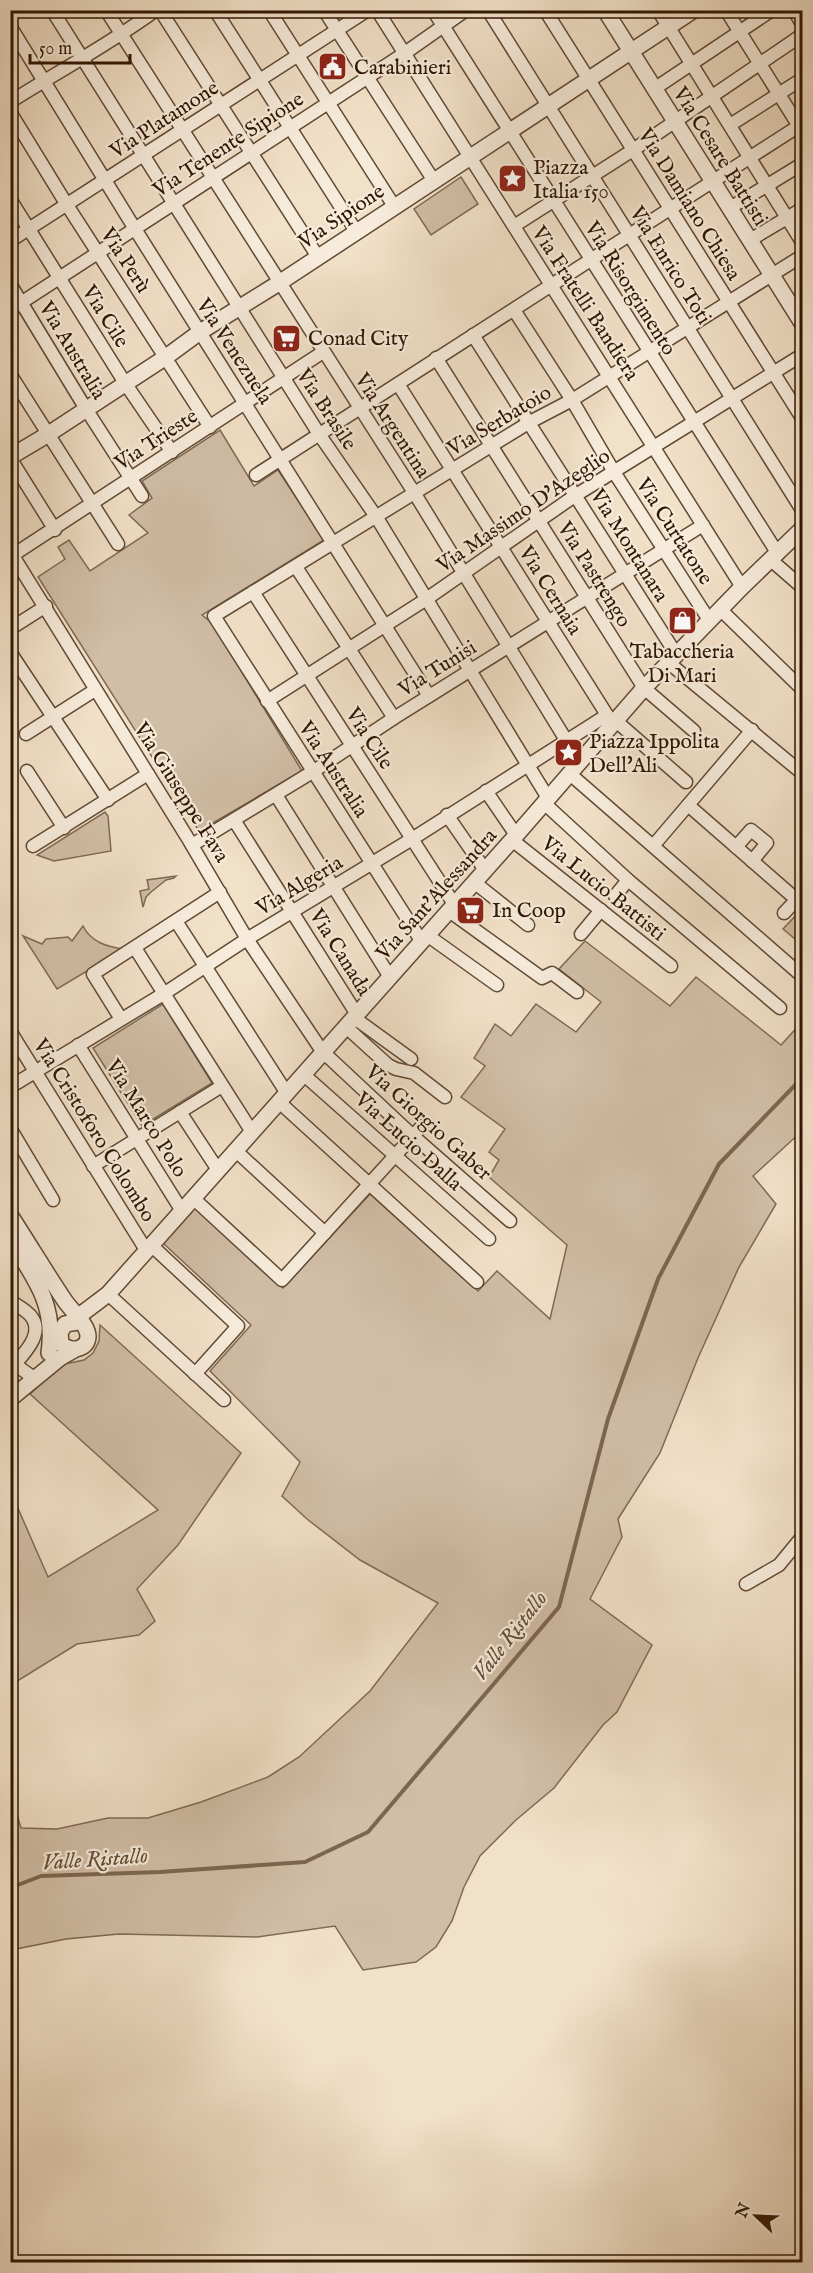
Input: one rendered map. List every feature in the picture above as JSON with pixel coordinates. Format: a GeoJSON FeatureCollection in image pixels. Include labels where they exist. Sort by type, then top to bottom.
{"type":"FeatureCollection","features":[{"type":"Feature","properties":{"kind":"street"},"geometry":{"type":"LineString","coordinates":[[10,13],[15,10]]}},
{"type":"Feature","properties":{"kind":"street","name":"Via Brasile"},"geometry":{"type":"LineString","coordinates":[[52,10],[319,434],[377,518],[528,766],[546,801],[628,880],[780,1008]]}},
{"type":"Feature","properties":{"kind":"street","name":"Via Argentina"},"geometry":{"type":"LineString","coordinates":[[106,10],[414,494],[566,740]]}},
{"type":"Feature","properties":{"kind":"street"},"geometry":{"type":"LineString","coordinates":[[10,102],[82,56],[122,35],[158,10],[318,257]]}},
{"type":"Feature","properties":{"kind":"street"},"geometry":{"type":"LineString","coordinates":[[215,10],[356,231]]}},
{"type":"Feature","properties":{"kind":"street"},"geometry":{"type":"LineString","coordinates":[[269,10],[394,206]]}},
{"type":"Feature","properties":{"kind":"street"},"geometry":{"type":"LineString","coordinates":[[324,10],[434,181]]}},
{"type":"Feature","properties":{"kind":"street","name":"Via Platamone"},"geometry":{"type":"LineString","coordinates":[[10,241],[368,10]]}},
{"type":"Feature","properties":{"kind":"street","name":"Via Fratelli Bandiera"},"geometry":{"type":"LineString","coordinates":[[377,10],[742,587]]}},
{"type":"Feature","properties":{"kind":"street","name":"Via Risorgimento"},"geometry":{"type":"LineString","coordinates":[[433,10],[693,422],[775,557],[802,587]]}},
{"type":"Feature","properties":{"kind":"street","name":"Via Tenente Sipione"},"geometry":{"type":"LineString","coordinates":[[10,310],[405,53],[466,10]]}},
{"type":"Feature","properties":{"kind":"street","name":"Via Enrico Toti"},"geometry":{"type":"LineString","coordinates":[[488,10],[802,510]]}},
{"type":"Feature","properties":{"kind":"street","name":"Via Damiano Chiesa"},"geometry":{"type":"LineString","coordinates":[[545,10],[802,418]]}},
{"type":"Feature","properties":{"kind":"street"},"geometry":{"type":"LineString","coordinates":[[658,10],[802,242]]}},
{"type":"Feature","properties":{"kind":"street","name":"Via Sipione"},"geometry":{"type":"LineString","coordinates":[[10,457],[87,409],[200,332],[279,283],[694,10]]}},
{"type":"Feature","properties":{"kind":"street"},"geometry":{"type":"LineString","coordinates":[[256,474],[801,127],[726,10]]}},
{"type":"Feature","properties":{"kind":"street"},"geometry":{"type":"LineString","coordinates":[[654,89],[772,10]]}},
{"type":"Feature","properties":{"kind":"street"},"geometry":{"type":"LineString","coordinates":[[794,10],[802,24]]}},
{"type":"Feature","properties":{"kind":"street","name":"Via Cesare Battisti"},"geometry":{"type":"LineString","coordinates":[[605,11],[772,275],[798,306],[802,323]]}},
{"type":"Feature","properties":{"kind":"street","name":"Via Venezuela"},"geometry":{"type":"LineString","coordinates":[[10,26],[429,696]]}},
{"type":"Feature","properties":{"kind":"street"},"geometry":{"type":"LineString","coordinates":[[514,226],[633,150],[802,35]]}},
{"type":"Feature","properties":{"kind":"street"},"geometry":{"type":"LineString","coordinates":[[730,125],[802,79]]}},
{"type":"Feature","properties":{"kind":"street","name":"Via Perù"},"geometry":{"type":"LineString","coordinates":[[10,112],[210,427]]}},
{"type":"Feature","properties":{"kind":"street"},"geometry":{"type":"LineString","coordinates":[[730,208],[802,164]]}},
{"type":"Feature","properties":{"kind":"street","name":"Via Cile"},"geometry":{"type":"LineString","coordinates":[[10,199],[125,383],[172,452]]}},
{"type":"Feature","properties":{"kind":"street"},"geometry":{"type":"LineString","coordinates":[[750,240],[802,209]]}},
{"type":"Feature","properties":{"kind":"street","name":"Via Serbatoio"},"geometry":{"type":"LineString","coordinates":[[214,616],[335,544],[452,470],[572,400],[802,256]]}},
{"type":"Feature","properties":{"kind":"street","name":"Via Australia"},"geometry":{"type":"LineString","coordinates":[[10,284],[142,495]]}},
{"type":"Feature","properties":{"kind":"street","name":"Via Curtatone"},"geometry":{"type":"LineString","coordinates":[[514,310],[709,620]]}},
{"type":"Feature","properties":{"kind":"street","name":"Via Montanara"},"geometry":{"type":"LineString","coordinates":[[473,335],[625,573],[673,659],[802,773]]}},
{"type":"Feature","properties":{"kind":"street","name":"Via Trieste"},"geometry":{"type":"LineString","coordinates":[[11,555],[55,530],[323,352]]}},
{"type":"Feature","properties":{"kind":"street","name":"Via Massimo D'Azeglio"},"geometry":{"type":"LineString","coordinates":[[267,701],[425,600],[576,495],[802,355]]}},
{"type":"Feature","properties":{"kind":"street","name":"Via Pastrengo"},"geometry":{"type":"LineString","coordinates":[[436,358],[644,688],[694,731]]}},
{"type":"Feature","properties":{"kind":"street"},"geometry":{"type":"LineString","coordinates":[[10,374],[118,544]]}},
{"type":"Feature","properties":{"kind":"street","name":"Via Cernaia"},"geometry":{"type":"LineString","coordinates":[[398,384],[611,721],[686,782]]}},
{"type":"Feature","properties":{"kind":"street"},"geometry":{"type":"LineString","coordinates":[[10,457],[55,530]]}},
{"type":"Feature","properties":{"kind":"street","name":"Via Tunisi"},"geometry":{"type":"LineString","coordinates":[[192,845],[276,795],[394,718],[703,525]]}},
{"type":"Feature","properties":{"kind":"street","name":"Via Sant'Alessandra"},"geometry":{"type":"LineString","coordinates":[[108,1293],[570,774],[611,721],[742,587],[802,531]]}},
{"type":"Feature","properties":{"kind":"street","name":"Via Giuseppe Fava"},"geometry":{"type":"LineString","coordinates":[[11,555],[46,606],[247,939],[322,1051]]}},
{"type":"Feature","properties":{"kind":"street"},"geometry":{"type":"LineString","coordinates":[[296,567],[394,718]]}},
{"type":"Feature","properties":{"kind":"street","name":"Via Cile"},"geometry":{"type":"LineString","coordinates":[[253,592],[412,839],[452,908]]}},
{"type":"Feature","properties":{"kind":"street"},"geometry":{"type":"LineString","coordinates":[[10,629],[46,606]]}},
{"type":"Feature","properties":{"kind":"street"},"geometry":{"type":"LineString","coordinates":[[720,609],[802,689]]}},
{"type":"Feature","properties":{"kind":"street","name":"Via Australia"},"geometry":{"type":"LineString","coordinates":[[214,616],[371,864],[424,938]]}},
{"type":"Feature","properties":{"kind":"street"},"geometry":{"type":"LineString","coordinates":[[10,652],[108,800]]}},
{"type":"Feature","properties":{"kind":"street"},"geometry":{"type":"LineString","coordinates":[[26,734],[96,690]]}},
{"type":"Feature","properties":{"kind":"street","name":"Via Algeria"},"geometry":{"type":"LineString","coordinates":[[10,1087],[37,1073],[247,939],[412,839],[566,740],[611,721]]}},
{"type":"Feature","properties":{"kind":"street"},"geometry":{"type":"LineString","coordinates":[[653,846],[752,730]]}},
{"type":"Feature","properties":{"kind":"street"},"geometry":{"type":"LineString","coordinates":[[27,771],[64,828]]}},
{"type":"Feature","properties":{"kind":"street"},"geometry":{"type":"LineString","coordinates":[[33,846],[148,774]]}},
{"type":"Feature","properties":{"kind":"street"},"geometry":{"type":"LineString","coordinates":[[570,774],[801,975]]}},
{"type":"Feature","properties":{"kind":"street"},"geometry":{"type":"LineString","coordinates":[[486,791],[514,837]]}},
{"type":"Feature","properties":{"kind":"street"},"geometry":{"type":"LineString","coordinates":[[276,795],[390,977]]}},
{"type":"Feature","properties":{"kind":"street"},"geometry":{"type":"LineString","coordinates":[[688,805],[752,861],[800,897],[784,913]]}},
{"type":"Feature","properties":{"kind":"street"},"geometry":{"type":"LineString","coordinates":[[447,815],[480,876],[528,925]]}},
{"type":"Feature","properties":{"kind":"street","name":"Via Canada"},"geometry":{"type":"LineString","coordinates":[[234,820],[293,912],[351,1019]]}},
{"type":"Feature","properties":{"kind":"street"},"geometry":{"type":"LineString","coordinates":[[736,847],[751,830],[767,843],[752,861]]}},
{"type":"Feature","properties":{"kind":"street","name":"Via Lucio Battisti"},"geometry":{"type":"LineString","coordinates":[[514,837],[671,966]]}},
{"type":"Feature","properties":{"kind":"street"},"geometry":{"type":"LineString","coordinates":[[615,896],[628,880]]}},
{"type":"Feature","properties":{"kind":"street"},"geometry":{"type":"LineString","coordinates":[[121,1019],[93,974],[220,892]]}},
{"type":"Feature","properties":{"kind":"street"},"geometry":{"type":"LineString","coordinates":[[452,908],[542,978],[552,973],[577,992]]}},
{"type":"Feature","properties":{"kind":"street"},"geometry":{"type":"LineString","coordinates":[[582,934],[601,910]]}},
{"type":"Feature","properties":{"kind":"street"},"geometry":{"type":"LineString","coordinates":[[176,921],[206,966],[282,1097],[370,1184],[477,1282]]}},
{"type":"Feature","properties":{"kind":"street"},"geometry":{"type":"LineString","coordinates":[[424,938],[497,985]]}},
{"type":"Feature","properties":{"kind":"street"},"geometry":{"type":"LineString","coordinates":[[135,948],[252,1131]]}},
{"type":"Feature","properties":{"kind":"street"},"geometry":{"type":"LineString","coordinates":[[351,1019],[411,1059]]}},
{"type":"Feature","properties":{"kind":"street"},"geometry":{"type":"LineString","coordinates":[[351,1019],[388,1065],[414,1073],[445,1097]]}},
{"type":"Feature","properties":{"kind":"street","name":"Via Cristoforo Colombo"},"geometry":{"type":"LineString","coordinates":[[10,1031],[93,1166],[148,1248],[238,1326],[195,1374]]}},
{"type":"Feature","properties":{"kind":"street","name":"Via Marco Polo"},"geometry":{"type":"LineString","coordinates":[[78,1045],[182,1211]]}},
{"type":"Feature","properties":{"kind":"street","name":"Via Giorgio Gaber"},"geometry":{"type":"LineString","coordinates":[[322,1051],[413,1136],[510,1221]]}},
{"type":"Feature","properties":{"kind":"street","name":"Via Lucio Dalla"},"geometry":{"type":"LineString","coordinates":[[303,1074],[489,1239]]}},
{"type":"Feature","properties":{"kind":"street"},"geometry":{"type":"LineString","coordinates":[[93,1166],[222,1086]]}},
{"type":"Feature","properties":{"kind":"street"},"geometry":{"type":"LineString","coordinates":[[180,1112],[218,1170]]}},
{"type":"Feature","properties":{"kind":"street"},"geometry":{"type":"LineString","coordinates":[[193,1198],[282,1280],[422,1126]]}},
{"type":"Feature","properties":{"kind":"street"},"geometry":{"type":"LineString","coordinates":[[10,1128],[53,1200]]}},
{"type":"Feature","properties":{"kind":"street"},"geometry":{"type":"LineString","coordinates":[[235,1150],[325,1233]]}},
{"type":"Feature","properties":{"kind":"street"},"geometry":{"type":"LineString","coordinates":[[10,1215],[67,1304],[83,1347],[74,1350],[34,1378],[10,1399]]}},
{"type":"Feature","properties":{"kind":"street"},"geometry":{"type":"LineString","coordinates":[[10,1239],[39,1286],[74,1326]]}},
{"type":"Feature","properties":{"kind":"street"},"geometry":{"type":"LineString","coordinates":[[39,1286],[51,1320],[50,1353]]}},
{"type":"Feature","properties":{"kind":"street"},"geometry":{"type":"LineString","coordinates":[[34,1378],[50,1353],[108,1293]]}},
{"type":"Feature","properties":{"kind":"street"},"geometry":{"type":"LineString","coordinates":[[74,1350],[65,1347],[60,1338],[74,1326],[96,1314],[108,1293]]}},
{"type":"Feature","properties":{"kind":"street"},"geometry":{"type":"LineString","coordinates":[[108,1293],[224,1400]]}},
{"type":"Feature","properties":{"kind":"street"},"geometry":{"type":"LineString","coordinates":[[10,1301],[31,1316],[36,1326],[34,1339],[12,1365],[34,1378]]}},
{"type":"Feature","properties":{"kind":"street"},"geometry":{"type":"LineString","coordinates":[[67,1304],[84,1309],[93,1306]]}},
{"type":"Feature","properties":{"kind":"street"},"geometry":{"type":"LineString","coordinates":[[746,1584],[779,1566],[802,1537]]}},
{"type":"Feature","properties":{"kind":"shaded area"},"geometry":{"type":"Polygon","coordinates":[[[461,177],[478,204],[431,235],[414,209],[461,177]]]}},
{"type":"Feature","properties":{"kind":"shaded area"},"geometry":{"type":"Polygon","coordinates":[[[220,430],[254,486],[278,470],[324,540],[202,615],[212,623],[302,771],[199,831],[38,577],[65,559],[58,547],[69,540],[90,571],[148,533],[129,515],[152,498],[142,481],[220,430]]]}},
{"type":"Feature","properties":{"kind":"shaded area"},"geometry":{"type":"Polygon","coordinates":[[[105,812],[108,816],[111,851],[54,861],[37,855],[105,812]]]}},
{"type":"Feature","properties":{"kind":"shaded area"},"geometry":{"type":"Polygon","coordinates":[[[176,876],[166,880],[151,892],[146,897],[143,907],[140,891],[149,889],[147,880],[176,876]]]}},
{"type":"Feature","properties":{"kind":"shaded area"},"geometry":{"type":"Polygon","coordinates":[[[802,909],[802,945],[783,929],[802,909]]]}},
{"type":"Feature","properties":{"kind":"shaded area"},"geometry":{"type":"Polygon","coordinates":[[[83,926],[90,936],[100,943],[124,949],[57,989],[23,936],[42,944],[46,939],[68,937],[72,941],[83,926]]]}},
{"type":"Feature","properties":{"kind":"shaded area"},"geometry":{"type":"Polygon","coordinates":[[[585,941],[670,1006],[696,977],[781,1045],[802,1022],[802,1131],[753,1176],[776,1204],[739,1267],[698,1358],[660,1453],[618,1519],[622,1537],[590,1599],[652,1645],[617,1712],[603,1725],[554,1788],[516,1820],[480,1856],[464,1887],[452,1921],[436,1947],[416,1962],[363,1970],[335,1926],[257,1937],[119,1934],[66,1939],[11,1950],[10,1791],[21,1828],[57,1829],[108,1818],[148,1818],[201,1802],[268,1777],[299,1757],[370,1691],[438,1603],[360,1560],[307,1519],[282,1496],[300,1462],[210,1371],[251,1325],[163,1243],[195,1207],[283,1288],[370,1194],[478,1291],[497,1271],[550,1319],[567,1245],[489,1177],[499,1160],[489,1152],[505,1129],[461,1097],[485,1066],[474,1058],[495,1024],[511,1036],[536,1004],[576,1032],[601,1002],[559,969],[585,941]]]}},
{"type":"Feature","properties":{"kind":"shaded area"},"geometry":{"type":"Polygon","coordinates":[[[163,1004],[212,1083],[142,1126],[93,1048],[163,1004]]]}},
{"type":"Feature","properties":{"kind":"shaded area"},"geometry":{"type":"Polygon","coordinates":[[[100,1325],[241,1453],[178,1545],[137,1589],[155,1621],[139,1635],[77,1644],[11,1685],[10,1490],[48,1577],[158,1510],[30,1394],[60,1365],[84,1360],[93,1353],[99,1341],[100,1325]]]}},
{"type":"Feature","properties":{"kind":"waterway","name":"Valle Ristallo"},"geometry":{"type":"LineString","coordinates":[[10,1888],[41,1876],[160,1872],[305,1862],[368,1832],[559,1607],[608,1419],[658,1279],[719,1164],[802,1078]]}},
{"type":"Feature","properties":{"kind":"place","name":"Carabinieri"},"geometry":{"type":"Point","coordinates":[333,67]}},
{"type":"Feature","properties":{"kind":"place","name":"Piazza Italia 150"},"geometry":{"type":"Point","coordinates":[512,179]}},
{"type":"Feature","properties":{"kind":"place","name":"Conad City"},"geometry":{"type":"Point","coordinates":[287,338]}},
{"type":"Feature","properties":{"kind":"place","name":"Tabaccheria Di Mari"},"geometry":{"type":"Point","coordinates":[682,620]}},
{"type":"Feature","properties":{"kind":"place","name":"Piazza Ippolita Dell'Ali"},"geometry":{"type":"Point","coordinates":[568,753]}},
{"type":"Feature","properties":{"kind":"place","name":"In Coop"},"geometry":{"type":"Point","coordinates":[471,910]}}]}
